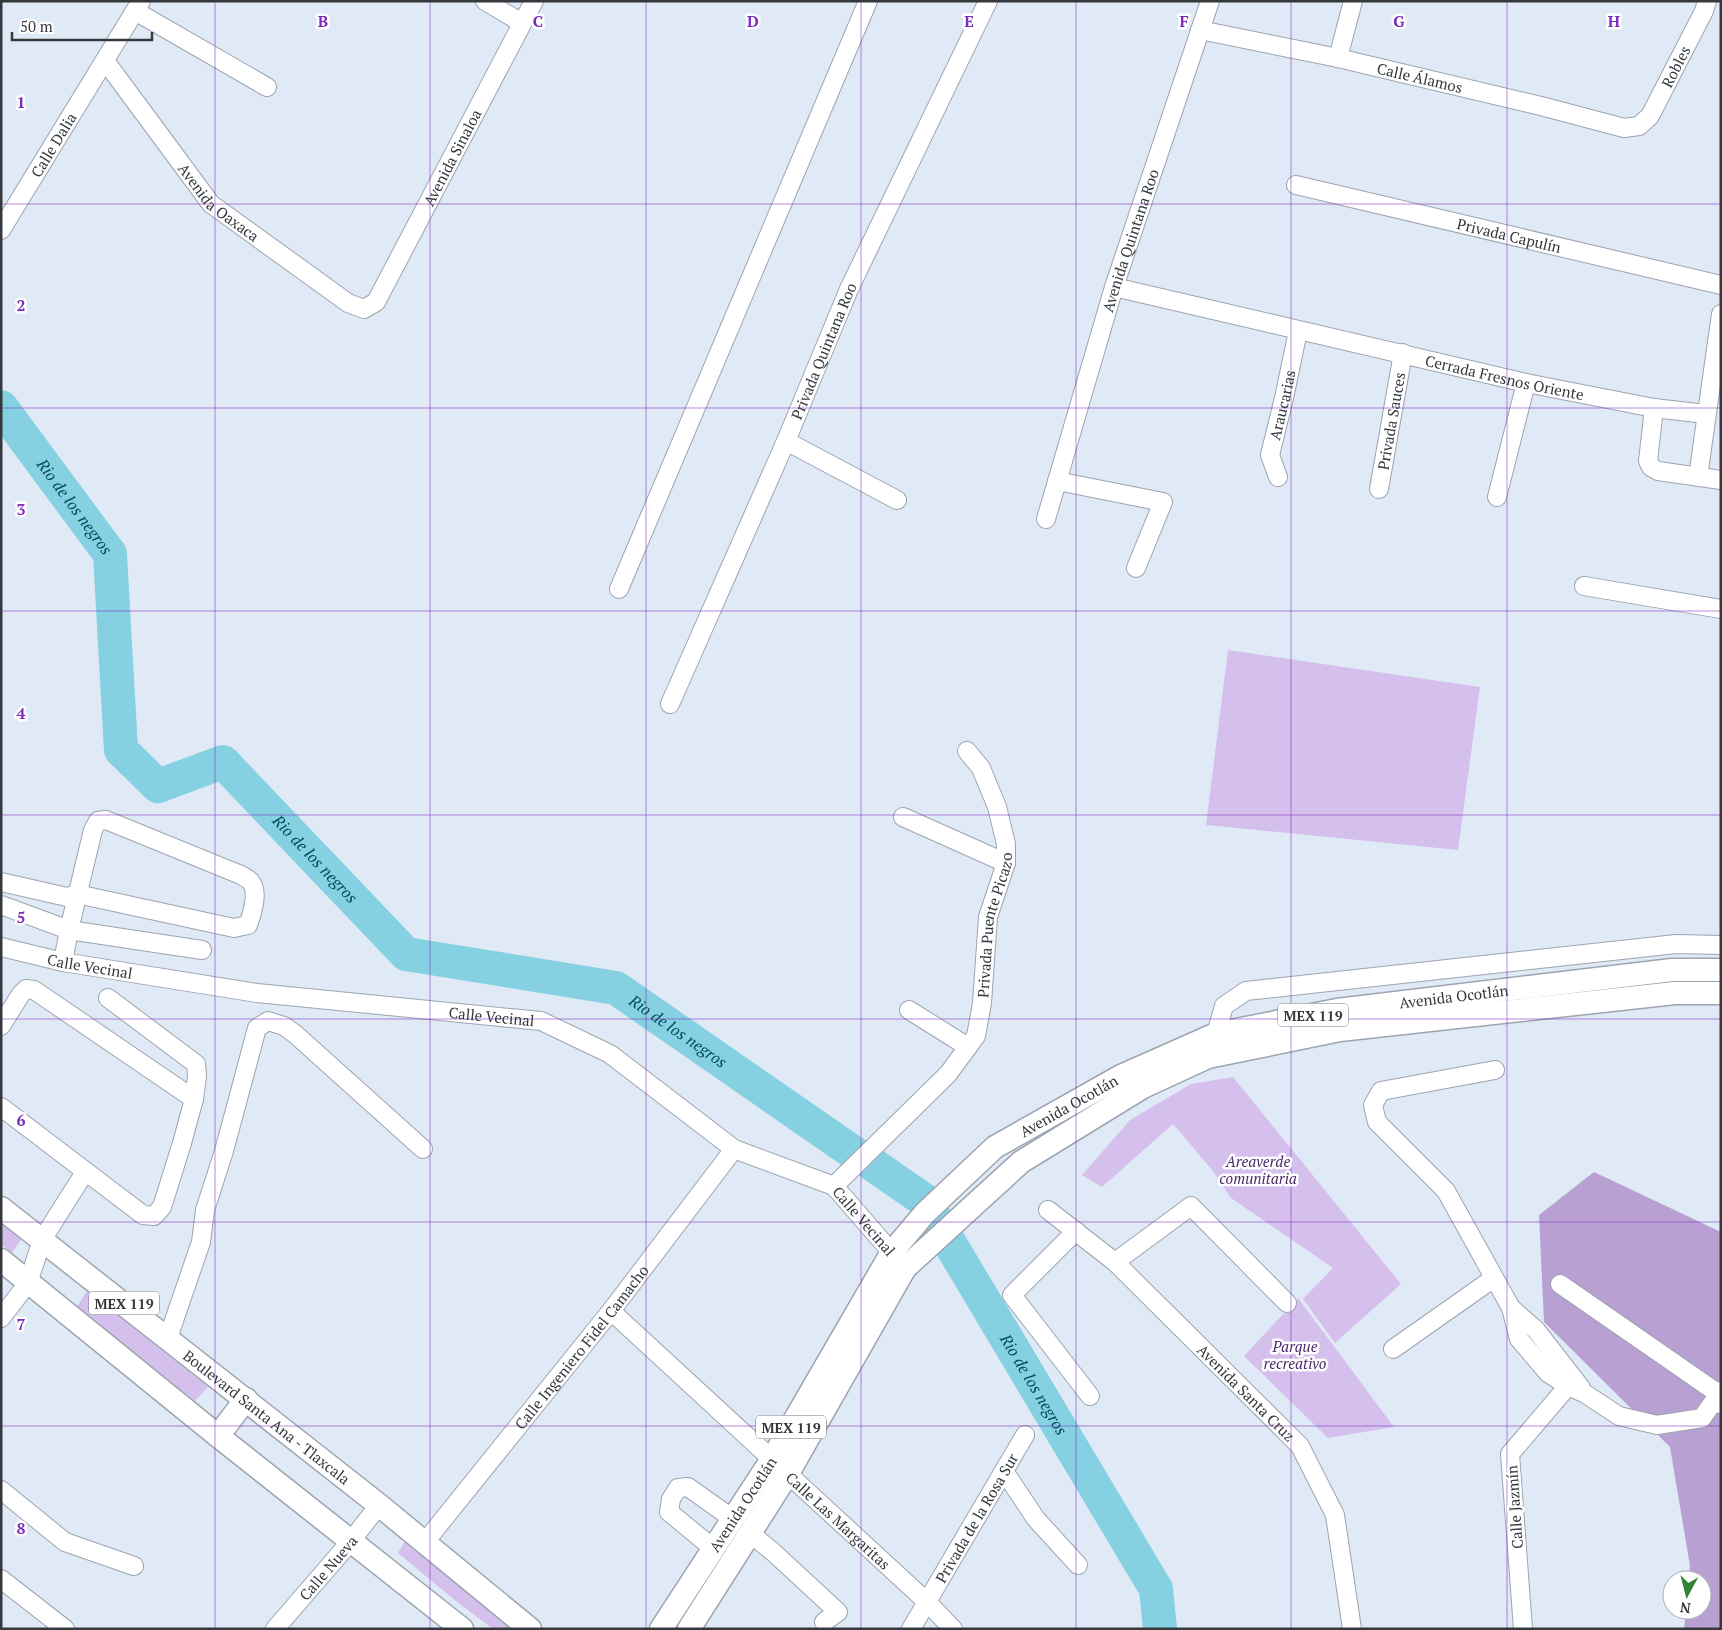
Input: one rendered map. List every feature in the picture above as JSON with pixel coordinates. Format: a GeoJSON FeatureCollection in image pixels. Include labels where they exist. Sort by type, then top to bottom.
{"type":"FeatureCollection","features":[{"type":"Feature","properties":{"kind":"main road","name":"Avenida Ocotlán"},"geometry":{"type":"LineString","coordinates":[[689,1629],[750,1533],[780,1467],[899,1260],[917,1222],[995,1147],[1121,1076],[1216,1034],[1337,1010],[1672,970],[1721,970]]}},
{"type":"Feature","properties":{"kind":"main road","name":"Avenida Ocotlán"},"geometry":{"type":"LineString","coordinates":[[899,1260],[932,1243],[1021,1162],[1143,1087],[1208,1058],[1340,1030],[1675,993],[1721,993]]}},
{"type":"Feature","properties":{"kind":"main road","name":"Boulevard Santa Ana - Tlaxcala"},"geometry":{"type":"LineString","coordinates":[[1,1208],[380,1505],[530,1629]]}},
{"type":"Feature","properties":{"kind":"main road","name":"MEX 119"},"geometry":{"type":"LineString","coordinates":[[1,1260],[218,1436],[462,1629]]}},
{"type":"Feature","properties":{"kind":"main road"},"geometry":{"type":"LineString","coordinates":[[218,1436],[246,1399]]}},
{"type":"Feature","properties":{"kind":"main road","name":"Avenida Ocotlán"},"geometry":{"type":"LineString","coordinates":[[661,1629],[733,1519],[780,1467]]}},
{"type":"Feature","properties":{"kind":"street"},"geometry":{"type":"LineString","coordinates":[[485,1],[522,23]]}},
{"type":"Feature","properties":{"kind":"street","name":"Avenida Sinaloa"},"geometry":{"type":"LineString","coordinates":[[364,308],[376,302],[534,1]]}},
{"type":"Feature","properties":{"kind":"street"},"geometry":{"type":"LineString","coordinates":[[619,589],[868,1]]}},
{"type":"Feature","properties":{"kind":"street","name":"Privada Quintana Roo"},"geometry":{"type":"LineString","coordinates":[[670,704],[786,441],[849,290],[988,1]]}},
{"type":"Feature","properties":{"kind":"street","name":"Avenida Quintana Roo"},"geometry":{"type":"LineString","coordinates":[[1046,518],[1114,287],[1210,1]]}},
{"type":"Feature","properties":{"kind":"street"},"geometry":{"type":"LineString","coordinates":[[1338,58],[1353,1]]}},
{"type":"Feature","properties":{"kind":"street","name":"Robles"},"geometry":{"type":"LineString","coordinates":[[1639,126],[1650,116],[1704,11],[1707,1]]}},
{"type":"Feature","properties":{"kind":"street"},"geometry":{"type":"LineString","coordinates":[[138,6],[267,87]]}},
{"type":"Feature","properties":{"kind":"street","name":"Calle Dalia"},"geometry":{"type":"LineString","coordinates":[[1,230],[106,62],[138,6]]}},
{"type":"Feature","properties":{"kind":"street","name":"Calle Álamos"},"geometry":{"type":"LineString","coordinates":[[1200,30],[1338,58],[1541,106],[1624,128],[1639,126]]}},
{"type":"Feature","properties":{"kind":"street","name":"Avenida Oaxaca"},"geometry":{"type":"LineString","coordinates":[[106,62],[211,204],[348,303],[364,308]]}},
{"type":"Feature","properties":{"kind":"street","name":"Privada Capulín"},"geometry":{"type":"LineString","coordinates":[[1296,185],[1721,285]]}},
{"type":"Feature","properties":{"kind":"street","name":"Cerrada Fresnos Oriente"},"geometry":{"type":"LineString","coordinates":[[1114,287],[1526,383],[1654,408],[1706,414]]}},
{"type":"Feature","properties":{"kind":"street"},"geometry":{"type":"LineString","coordinates":[[1698,477],[1721,314]]}},
{"type":"Feature","properties":{"kind":"street","name":"Araucarias"},"geometry":{"type":"LineString","coordinates":[[1278,477],[1270,455],[1298,330]]}},
{"type":"Feature","properties":{"kind":"street","name":"Privada Sauces"},"geometry":{"type":"LineString","coordinates":[[1379,489],[1403,353]]}},
{"type":"Feature","properties":{"kind":"street"},"geometry":{"type":"LineString","coordinates":[[1497,497],[1526,383]]}},
{"type":"Feature","properties":{"kind":"street"},"geometry":{"type":"LineString","coordinates":[[1654,408],[1648,461],[1650,467],[1658,471],[1721,480]]}},
{"type":"Feature","properties":{"kind":"street"},"geometry":{"type":"LineString","coordinates":[[786,441],[897,500]]}},
{"type":"Feature","properties":{"kind":"street"},"geometry":{"type":"LineString","coordinates":[[1057,481],[1163,502],[1136,568]]}},
{"type":"Feature","properties":{"kind":"street"},"geometry":{"type":"LineString","coordinates":[[1584,586],[1721,609]]}},
{"type":"Feature","properties":{"kind":"street","name":"Privada Puente Picazo"},"geometry":{"type":"LineString","coordinates":[[834,1186],[948,1074],[976,1036],[982,1003],[988,916],[1006,863],[1006,844],[997,807],[981,768],[967,751]]}},
{"type":"Feature","properties":{"kind":"street"},"geometry":{"type":"LineString","coordinates":[[903,817],[1006,863]]}},
{"type":"Feature","properties":{"kind":"street"},"geometry":{"type":"LineString","coordinates":[[1,882],[67,897],[77,894],[234,928],[248,925],[255,892],[251,882],[241,875],[106,820],[98,821],[93,830],[77,894],[63,962]]}},
{"type":"Feature","properties":{"kind":"street"},"geometry":{"type":"LineString","coordinates":[[1,905],[69,930],[202,950]]}},
{"type":"Feature","properties":{"kind":"street"},"geometry":{"type":"LineString","coordinates":[[1216,1034],[1224,1006],[1246,991],[1676,944],[1721,945]]}},
{"type":"Feature","properties":{"kind":"street","name":"Calle Vecinal"},"geometry":{"type":"LineString","coordinates":[[1,947],[63,962],[257,993],[541,1022],[610,1054],[734,1149],[834,1186],[899,1260]]}},
{"type":"Feature","properties":{"kind":"street"},"geometry":{"type":"LineString","coordinates":[[1,1026],[21,994],[26,989],[34,990],[194,1099]]}},
{"type":"Feature","properties":{"kind":"street"},"geometry":{"type":"LineString","coordinates":[[1,1108],[142,1215],[154,1216],[162,1207],[172,1180],[194,1099],[197,1076],[196,1064],[108,998]]}},
{"type":"Feature","properties":{"kind":"street"},"geometry":{"type":"LineString","coordinates":[[909,1010],[968,1047]]}},
{"type":"Feature","properties":{"kind":"street"},"geometry":{"type":"LineString","coordinates":[[168,1338],[201,1242],[205,1210],[224,1150],[257,1028],[268,1021],[284,1026],[295,1034],[423,1149]]}},
{"type":"Feature","properties":{"kind":"street"},"geometry":{"type":"LineString","coordinates":[[1495,1070],[1381,1091],[1373,1105],[1376,1122],[1446,1191],[1510,1308],[1519,1339],[1548,1373],[1575,1386],[1619,1416],[1657,1425],[1702,1418],[1720,1396],[1560,1284]]}},
{"type":"Feature","properties":{"kind":"street","name":"Calle Ingeniero Fidel Camacho"},"geometry":{"type":"LineString","coordinates":[[425,1542],[610,1311],[734,1149]]}},
{"type":"Feature","properties":{"kind":"street"},"geometry":{"type":"LineString","coordinates":[[1,1318],[28,1283],[42,1240],[85,1172]]}},
{"type":"Feature","properties":{"kind":"street"},"geometry":{"type":"LineString","coordinates":[[1115,1262],[1191,1206],[1287,1303]]}},
{"type":"Feature","properties":{"kind":"street","name":"Avenida Santa Cruz"},"geometry":{"type":"LineString","coordinates":[[1048,1210],[1115,1262],[1300,1446],[1335,1515],[1352,1629]]}},
{"type":"Feature","properties":{"kind":"street"},"geometry":{"type":"LineString","coordinates":[[1076,1231],[1012,1295],[1090,1396]]}},
{"type":"Feature","properties":{"kind":"street"},"geometry":{"type":"LineString","coordinates":[[1393,1349],[1494,1278]]}},
{"type":"Feature","properties":{"kind":"street"},"geometry":{"type":"LineString","coordinates":[[1510,1308],[1542,1336],[1575,1386]]}},
{"type":"Feature","properties":{"kind":"street","name":"Calle Las Margaritas"},"geometry":{"type":"LineString","coordinates":[[610,1311],[927,1602],[953,1629]]}},
{"type":"Feature","properties":{"kind":"street"},"geometry":{"type":"LineString","coordinates":[[1527,1348],[1542,1336]]}},
{"type":"Feature","properties":{"kind":"street","name":"Calle Jazmín"},"geometry":{"type":"LineString","coordinates":[[1523,1629],[1510,1454],[1575,1386]]}},
{"type":"Feature","properties":{"kind":"street","name":"Privada de la Rosa Sur"},"geometry":{"type":"LineString","coordinates":[[911,1629],[1025,1435]]}},
{"type":"Feature","properties":{"kind":"street"},"geometry":{"type":"LineString","coordinates":[[1004,1471],[1036,1519],[1078,1565]]}},
{"type":"Feature","properties":{"kind":"street"},"geometry":{"type":"LineString","coordinates":[[714,1549],[669,1512],[671,1499],[678,1488],[688,1487],[733,1519]]}},
{"type":"Feature","properties":{"kind":"street"},"geometry":{"type":"LineString","coordinates":[[1,1490],[65,1542],[134,1566]]}},
{"type":"Feature","properties":{"kind":"street","name":"Calle Nueva"},"geometry":{"type":"LineString","coordinates":[[275,1629],[380,1505]]}},
{"type":"Feature","properties":{"kind":"street"},"geometry":{"type":"LineString","coordinates":[[750,1533],[774,1552],[838,1612],[824,1622]]}},
{"type":"Feature","properties":{"kind":"street"},"geometry":{"type":"LineString","coordinates":[[1,1579],[65,1629]]}},
{"type":"Feature","properties":{"kind":"green space"},"geometry":{"type":"Polygon","coordinates":[[[1228,650],[1480,687],[1458,850],[1206,825],[1228,650]]]}},
{"type":"Feature","properties":{"kind":"green space","name":"Areaverde comunitaria"},"geometry":{"type":"Polygon","coordinates":[[[1233,1077],[1401,1284],[1335,1343],[1303,1299],[1333,1268],[1231,1198],[1213,1171],[1173,1124],[1102,1187],[1082,1175],[1130,1120],[1191,1084],[1233,1077]]]}},
{"type":"Feature","properties":{"kind":"green space"},"geometry":{"type":"Polygon","coordinates":[[[1,1222],[22,1238],[12,1253],[1,1244],[1,1222]]]}},
{"type":"Feature","properties":{"kind":"green space"},"geometry":{"type":"Polygon","coordinates":[[[87,1291],[208,1387],[195,1401],[76,1308],[87,1291]]]}},
{"type":"Feature","properties":{"kind":"green space","name":"Parque recreativo"},"geometry":{"type":"Polygon","coordinates":[[[1298,1298],[1394,1427],[1328,1438],[1244,1356],[1298,1298]]]}},
{"type":"Feature","properties":{"kind":"green space"},"geometry":{"type":"Polygon","coordinates":[[[405,1541],[517,1629],[493,1629],[457,1602],[398,1553],[405,1541]]]}},
{"type":"Feature","properties":{"kind":"shaded area"},"geometry":{"type":"Polygon","coordinates":[[[1594,1172],[1721,1232],[1721,1629],[1684,1629],[1685,1620],[1712,1620],[1712,1570],[1689,1570],[1670,1447],[1544,1322],[1539,1215],[1594,1172]]]}},
{"type":"Feature","properties":{"kind":"waterway","name":"Rio de los negros"},"geometry":{"type":"LineString","coordinates":[[1,407],[110,554],[121,750],[158,786],[223,762],[406,954],[616,988],[854,1153]]}},
{"type":"Feature","properties":{"kind":"waterway","name":"Rio de los negros"},"geometry":{"type":"LineString","coordinates":[[872,1164],[924,1200],[1156,1589],[1160,1629]]}}]}
